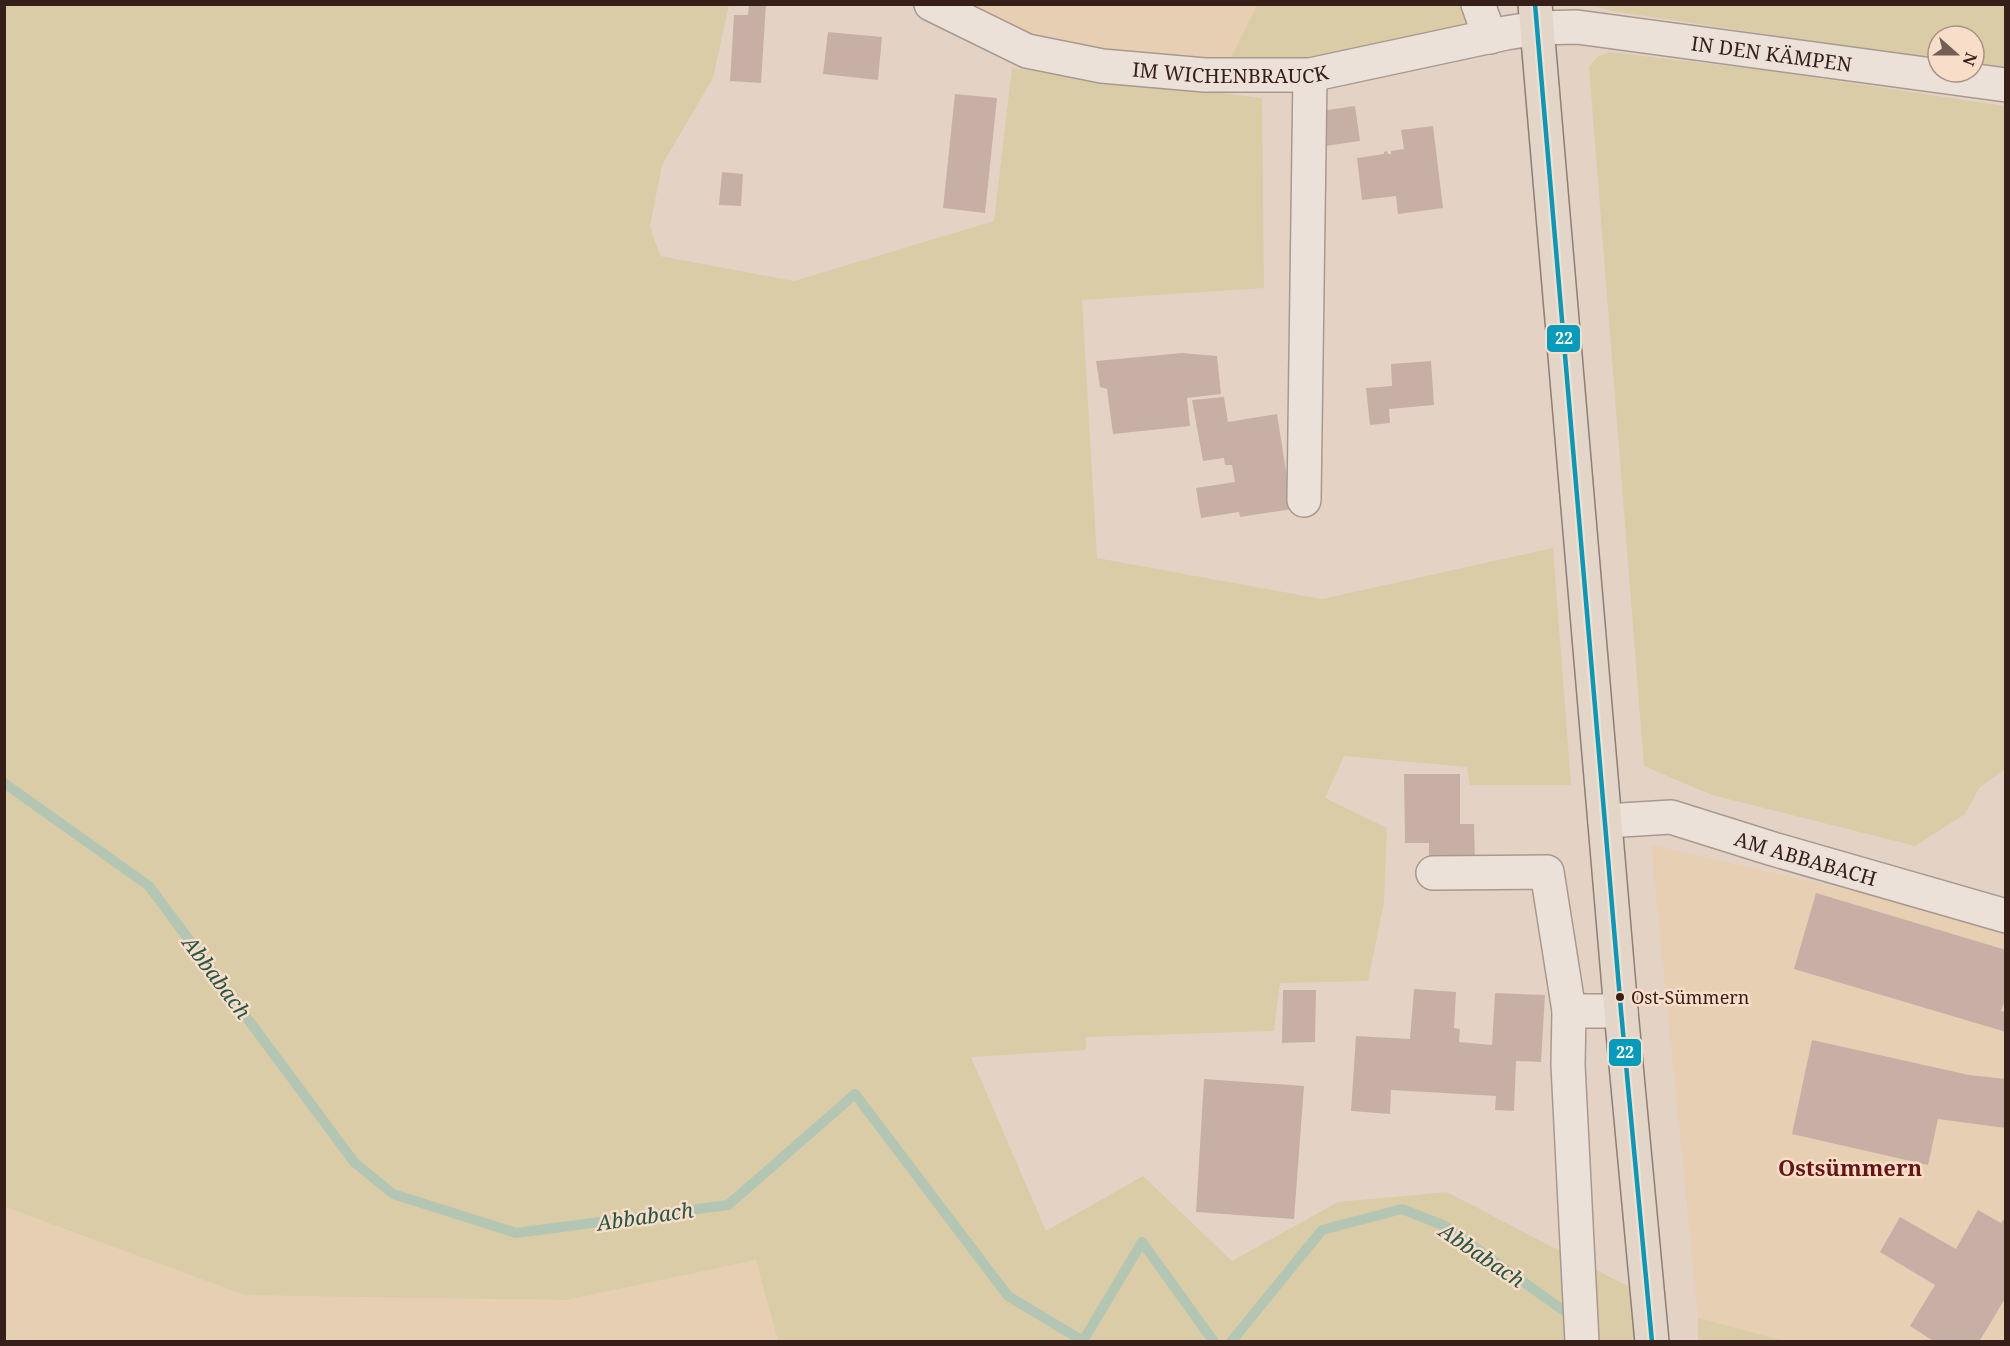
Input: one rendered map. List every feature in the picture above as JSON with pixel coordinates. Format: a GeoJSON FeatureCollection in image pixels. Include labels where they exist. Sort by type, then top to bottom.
{"type":"FeatureCollection","features":[{"type":"Feature","properties":{"kind":"main road"},"geometry":{"type":"LineString","coordinates":[[1536,16],[1621,1011],[1652,1341]]}},
{"type":"Feature","properties":{"kind":"street","name":"IM WICHENBRAUCK"},"geometry":{"type":"LineString","coordinates":[[931,4],[1027,51],[1102,66],[1205,75],[1310,75],[1490,37],[1536,16]]}},
{"type":"Feature","properties":{"kind":"street"},"geometry":{"type":"LineString","coordinates":[[1478,4],[1490,37]]}},
{"type":"Feature","properties":{"kind":"street","name":"IN DEN KÄMPEN"},"geometry":{"type":"LineString","coordinates":[[1536,16],[1577,27],[2006,85]]}},
{"type":"Feature","properties":{"kind":"street"},"geometry":{"type":"LineString","coordinates":[[1304,500],[1310,75]]}},
{"type":"Feature","properties":{"kind":"street","name":"AM ABBABACH"},"geometry":{"type":"LineString","coordinates":[[1605,821],[1671,817],[2006,916]]}},
{"type":"Feature","properties":{"kind":"street"},"geometry":{"type":"LineString","coordinates":[[1433,873],[1547,872],[1569,1011],[1568,1065],[1582,1341]]}},
{"type":"Feature","properties":{"kind":"street"},"geometry":{"type":"LineString","coordinates":[[1569,1011],[1621,1011]]}},
{"type":"Feature","properties":{"kind":"shaded area"},"geometry":{"type":"Polygon","coordinates":[[[4,5],[729,5],[713,78],[662,165],[650,226],[660,256],[794,281],[994,221],[1012,68],[1262,98],[1264,288],[1082,300],[1097,558],[1322,599],[1553,548],[1571,785],[1470,785],[1467,767],[1344,756],[1325,798],[1387,828],[1384,902],[1368,981],[1280,983],[1274,1031],[1086,1037],[1086,1050],[971,1057],[1046,1231],[1143,1176],[1232,1261],[1338,1202],[1447,1192],[1635,1290],[1640,1341],[778,1341],[756,1260],[566,1300],[245,1295],[5,1207],[4,5]]]}},
{"type":"Feature","properties":{"kind":"shaded area"},"geometry":{"type":"Polygon","coordinates":[[[954,5],[1257,5],[1227,65],[1030,46],[954,5]]]}},
{"type":"Feature","properties":{"kind":"shaded area"},"geometry":{"type":"Polygon","coordinates":[[[1257,5],[1467,5],[1477,29],[1307,66],[1227,65],[1257,5]]]}},
{"type":"Feature","properties":{"kind":"shaded area"},"geometry":{"type":"Polygon","coordinates":[[[1592,5],[2005,5],[2005,68],[1986,66],[1986,24],[1926,24],[1926,58],[1612,11],[1592,5]]]}},
{"type":"Feature","properties":{"kind":"shaded area"},"geometry":{"type":"Polygon","coordinates":[[[1609,52],[1762,70],[2005,106],[2005,769],[1979,788],[1965,814],[1915,846],[1712,795],[1644,766],[1589,67],[1597,57],[1609,52]]]}},
{"type":"Feature","properties":{"kind":"shaded area"},"geometry":{"type":"Polygon","coordinates":[[[1651,845],[2005,925],[2005,1341],[1786,1341],[1698,1318],[1651,845]]]}},
{"type":"Feature","properties":{"kind":"shaded area"},"geometry":{"type":"Polygon","coordinates":[[[4,1207],[245,1295],[566,1300],[757,1260],[778,1341],[5,1341],[4,1207]]]}},
{"type":"Feature","properties":{"kind":"shaded area"},"geometry":{"type":"Polygon","coordinates":[[[1698,1318],[1786,1341],[1698,1341],[1698,1318]]]}},
{"type":"Feature","properties":{"kind":"building"},"geometry":{"type":"Polygon","coordinates":[[[749,4],[766,4],[761,83],[730,81],[734,15],[748,15],[749,4]]]}},
{"type":"Feature","properties":{"kind":"building"},"geometry":{"type":"Polygon","coordinates":[[[828,32],[882,37],[878,80],[823,74],[828,32]]]}},
{"type":"Feature","properties":{"kind":"building"},"geometry":{"type":"Polygon","coordinates":[[[955,94],[997,98],[985,213],[943,208],[955,94]]]}},
{"type":"Feature","properties":{"kind":"building"},"geometry":{"type":"Polygon","coordinates":[[[1355,106],[1360,141],[1325,146],[1321,111],[1355,106]]]}},
{"type":"Feature","properties":{"kind":"building"},"geometry":{"type":"Polygon","coordinates":[[[1433,126],[1443,208],[1398,214],[1396,196],[1362,200],[1357,158],[1384,154],[1387,151],[1391,154],[1391,151],[1404,149],[1401,130],[1433,126]]]}},
{"type":"Feature","properties":{"kind":"building"},"geometry":{"type":"Polygon","coordinates":[[[722,172],[743,174],[741,206],[719,205],[722,172]]]}},
{"type":"Feature","properties":{"kind":"building"},"geometry":{"type":"Polygon","coordinates":[[[1182,353],[1217,356],[1221,394],[1187,398],[1190,426],[1113,434],[1107,389],[1100,387],[1096,361],[1182,353]]]}},
{"type":"Feature","properties":{"kind":"building"},"geometry":{"type":"Polygon","coordinates":[[[1431,361],[1434,405],[1389,409],[1390,423],[1370,425],[1366,388],[1392,386],[1391,364],[1431,361]]]}},
{"type":"Feature","properties":{"kind":"building"},"geometry":{"type":"Polygon","coordinates":[[[1224,397],[1228,422],[1277,414],[1292,509],[1240,517],[1239,512],[1201,518],[1196,488],[1235,482],[1232,465],[1225,465],[1224,458],[1203,461],[1192,400],[1224,397]]]}},
{"type":"Feature","properties":{"kind":"building"},"geometry":{"type":"Polygon","coordinates":[[[1404,774],[1460,774],[1460,824],[1474,824],[1475,861],[1429,862],[1429,843],[1405,843],[1404,774]]]}},
{"type":"Feature","properties":{"kind":"building"},"geometry":{"type":"Polygon","coordinates":[[[1816,893],[2006,950],[2006,997],[2001,1011],[2006,1012],[2006,1032],[1794,969],[1816,893]]]}},
{"type":"Feature","properties":{"kind":"building"},"geometry":{"type":"Polygon","coordinates":[[[1414,989],[1456,992],[1454,1028],[1460,1029],[1459,1042],[1492,1045],[1495,993],[1545,995],[1541,1062],[1516,1061],[1514,1111],[1495,1110],[1496,1096],[1391,1090],[1390,1114],[1351,1111],[1356,1036],[1410,1039],[1414,989]]]}},
{"type":"Feature","properties":{"kind":"building"},"geometry":{"type":"Polygon","coordinates":[[[1283,990],[1316,990],[1315,1042],[1282,1043],[1283,990]]]}},
{"type":"Feature","properties":{"kind":"building"},"geometry":{"type":"Polygon","coordinates":[[[1812,1040],[1969,1075],[2006,1079],[2006,1128],[1938,1119],[1928,1165],[1792,1134],[1812,1040]]]}},
{"type":"Feature","properties":{"kind":"building"},"geometry":{"type":"Polygon","coordinates":[[[1204,1079],[1304,1086],[1294,1219],[1196,1212],[1204,1079]]]}},
{"type":"Feature","properties":{"kind":"building"},"geometry":{"type":"Polygon","coordinates":[[[1978,1210],[2001,1223],[2006,1216],[2006,1297],[1979,1342],[1935,1342],[1910,1326],[1935,1285],[1880,1252],[1900,1217],[1956,1249],[1978,1210]]]}},
{"type":"Feature","properties":{"kind":"waterway","name":"Abbabach"},"geometry":{"type":"LineString","coordinates":[[4,783],[149,886],[354,1162],[393,1194],[516,1233],[728,1205],[855,1094],[1008,1296],[1083,1341],[1142,1242],[1214,1342]]}},
{"type":"Feature","properties":{"kind":"waterway","name":"Abbabach"},"geometry":{"type":"LineString","coordinates":[[1231,1342],[1322,1230],[1402,1209],[1445,1226],[1567,1313]]}},
{"type":"Feature","properties":{"kind":"transit line","name":"22"},"geometry":{"type":"LineString","coordinates":[[1535,4],[1621,1011],[1652,1342]]}},
{"type":"Feature","properties":{"kind":"place","name":"Ost-Sümmern"},"geometry":{"type":"Point","coordinates":[1620,997]}},
{"type":"Feature","properties":{"kind":"district","name":"Ostsümmern"},"geometry":{"type":"Point","coordinates":[1850,1167]}}]}
